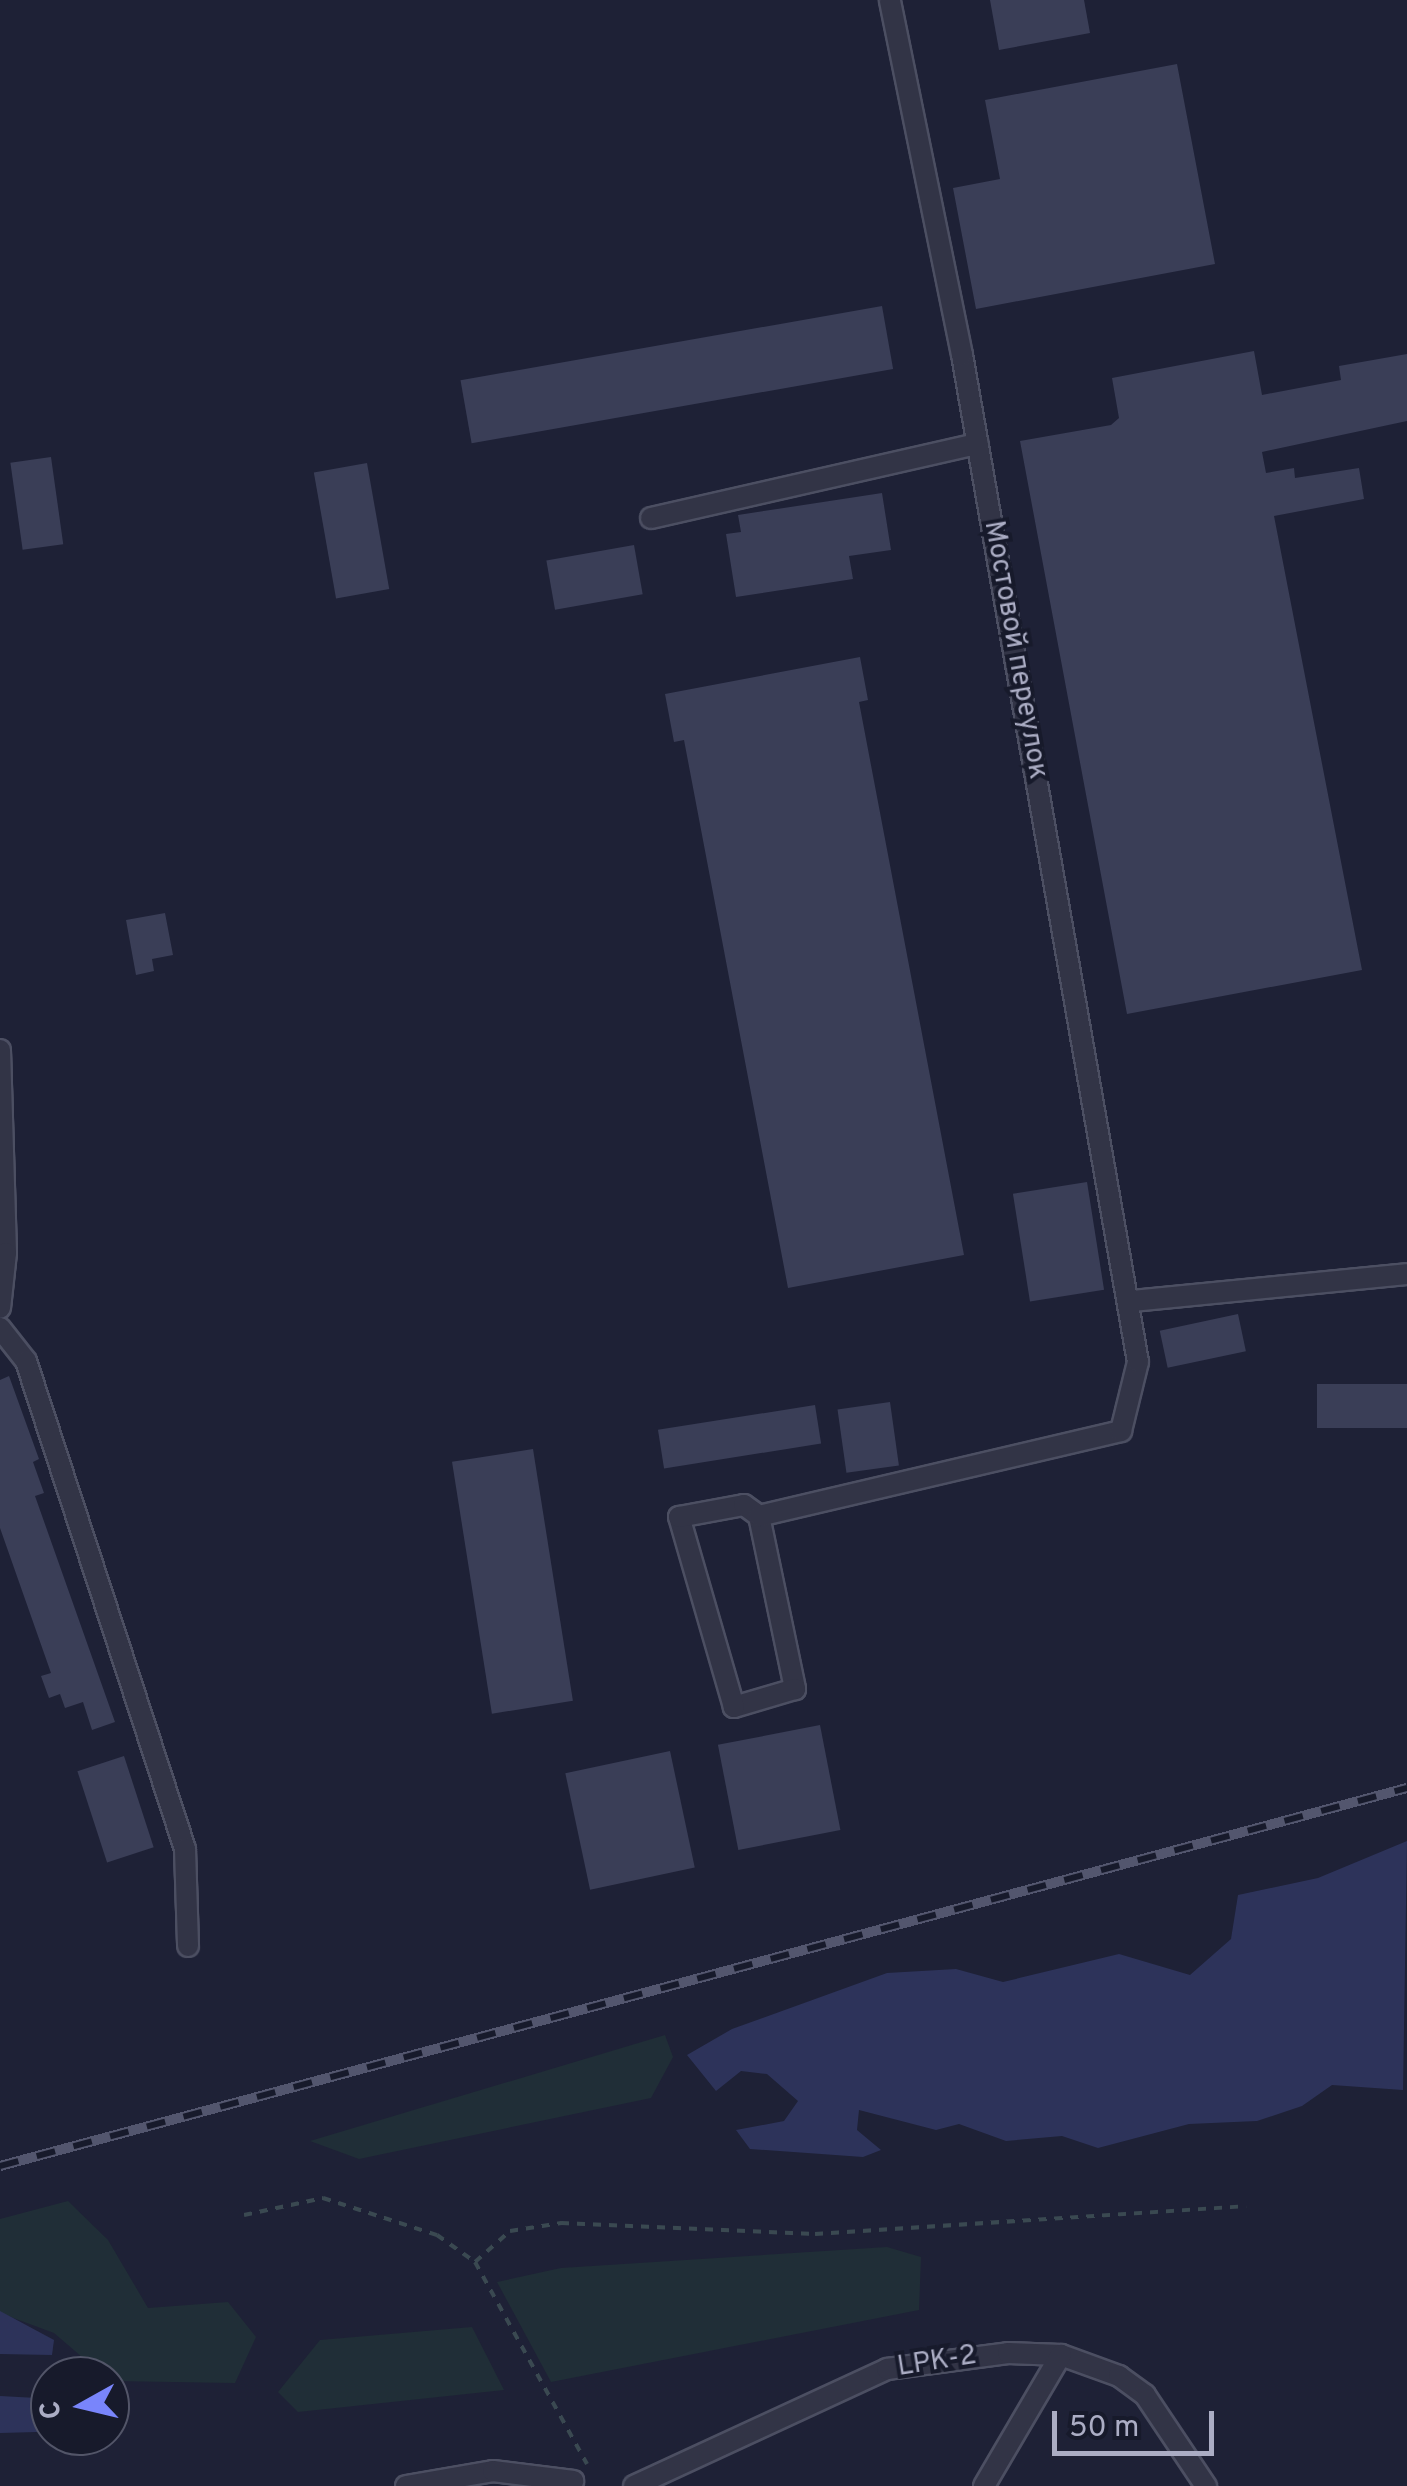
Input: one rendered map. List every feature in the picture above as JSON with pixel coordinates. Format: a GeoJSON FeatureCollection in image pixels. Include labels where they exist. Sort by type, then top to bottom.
{"type":"FeatureCollection","features":[{"type":"Feature","properties":{"kind":"street","name":"Мостовой переулок"},"geometry":{"type":"LineString","coordinates":[[759,1516],[1121,1431],[1138,1362],[1132,1301],[978,444],[890,0]]}},
{"type":"Feature","properties":{"kind":"street"},"geometry":{"type":"LineString","coordinates":[[651,518],[978,444]]}},
{"type":"Feature","properties":{"kind":"street"},"geometry":{"type":"LineString","coordinates":[[0,1050],[0,1308]]}},
{"type":"Feature","properties":{"kind":"street"},"geometry":{"type":"LineString","coordinates":[[1132,1301],[1407,1274]]}},
{"type":"Feature","properties":{"kind":"street"},"geometry":{"type":"LineString","coordinates":[[0,1328],[26,1361],[185,1850],[188,1946]]}},
{"type":"Feature","properties":{"kind":"street"},"geometry":{"type":"LineString","coordinates":[[744,1505],[759,1516],[794,1689],[734,1708],[679,1516],[744,1505]]}},
{"type":"Feature","properties":{"kind":"street","name":"LPK-2"},"geometry":{"type":"LineString","coordinates":[[634,2486],[887,2369],[950,2355],[1061,2355],[1093,2362],[1144,2395],[1206,2486]]}},
{"type":"Feature","properties":{"kind":"street"},"geometry":{"type":"LineString","coordinates":[[984,2486],[1061,2355]]}},
{"type":"Feature","properties":{"kind":"street"},"geometry":{"type":"LineString","coordinates":[[406,2486],[493,2471],[581,2481]]}},
{"type":"Feature","properties":{"kind":"path"},"geometry":{"type":"LineString","coordinates":[[244,2216],[323,2198],[436,2234],[475,2262],[581,2481]]}},
{"type":"Feature","properties":{"kind":"path"},"geometry":{"type":"LineString","coordinates":[[475,2262],[510,2232],[561,2223],[684,2233],[884,2232],[1246,2206]]}},
{"type":"Feature","properties":{"kind":"shaded area"},"geometry":{"type":"Polygon","coordinates":[[[665,2035],[673,2057],[651,2098],[359,2159],[310,2141],[665,2035]]]}},
{"type":"Feature","properties":{"kind":"shaded area"},"geometry":{"type":"Polygon","coordinates":[[[68,2201],[108,2240],[148,2308],[228,2302],[256,2337],[235,2383],[130,2381],[130,2356],[81,2356],[54,2333],[0,2313],[0,2219],[68,2201]]]}},
{"type":"Feature","properties":{"kind":"shaded area"},"geometry":{"type":"Polygon","coordinates":[[[887,2247],[921,2257],[919,2310],[551,2382],[497,2282],[561,2268],[887,2247]]]}},
{"type":"Feature","properties":{"kind":"shaded area"},"geometry":{"type":"Polygon","coordinates":[[[472,2327],[504,2390],[298,2412],[278,2392],[320,2340],[472,2327]]]}},
{"type":"Feature","properties":{"kind":"water"},"geometry":{"type":"Polygon","coordinates":[[[1407,1841],[1403,2090],[1332,2085],[1302,2106],[1257,2121],[1189,2124],[1098,2148],[1062,2136],[1006,2141],[959,2124],[936,2130],[859,2110],[857,2130],[881,2150],[863,2157],[750,2149],[736,2130],[784,2121],[798,2101],[767,2074],[741,2071],[716,2091],[687,2055],[732,2029],[887,1973],[956,1969],[1003,1982],[1119,1954],[1190,1975],[1231,1939],[1238,1895],[1318,1878],[1407,1841]]]}},
{"type":"Feature","properties":{"kind":"water"},"geometry":{"type":"Polygon","coordinates":[[[0,2311],[54,2340],[52,2355],[0,2354],[0,2311]]]}},
{"type":"Feature","properties":{"kind":"water"},"geometry":{"type":"Polygon","coordinates":[[[0,2396],[30,2398],[30,2432],[0,2433],[0,2396]]]}},
{"type":"Feature","properties":{"kind":"building"},"geometry":{"type":"Polygon","coordinates":[[[990,0],[1084,0],[1090,33],[999,50],[990,0]]]}},
{"type":"Feature","properties":{"kind":"building"},"geometry":{"type":"Polygon","coordinates":[[[1177,64],[1215,264],[976,309],[953,188],[1000,179],[985,100],[1177,64]]]}},
{"type":"Feature","properties":{"kind":"building"},"geometry":{"type":"Polygon","coordinates":[[[882,306],[893,369],[472,443],[461,380],[882,306]]]}},
{"type":"Feature","properties":{"kind":"building"},"geometry":{"type":"Polygon","coordinates":[[[1254,351],[1262,395],[1341,380],[1339,366],[1407,354],[1407,421],[1262,452],[1266,473],[1294,468],[1295,478],[1359,468],[1364,499],[1274,516],[1362,970],[1127,1014],[1020,441],[1111,425],[1119,418],[1112,378],[1254,351]]]}},
{"type":"Feature","properties":{"kind":"building"},"geometry":{"type":"Polygon","coordinates":[[[51,457],[63,544],[23,550],[10,463],[51,457]]]}},
{"type":"Feature","properties":{"kind":"building"},"geometry":{"type":"Polygon","coordinates":[[[367,463],[389,589],[336,598],[314,472],[367,463]]]}},
{"type":"Feature","properties":{"kind":"building"},"geometry":{"type":"Polygon","coordinates":[[[882,493],[891,550],[849,556],[853,579],[736,597],[726,534],[741,532],[738,515],[882,493]]]}},
{"type":"Feature","properties":{"kind":"building"},"geometry":{"type":"Polygon","coordinates":[[[634,545],[643,594],[555,610],[546,560],[634,545]]]}},
{"type":"Feature","properties":{"kind":"building"},"geometry":{"type":"Polygon","coordinates":[[[860,657],[868,700],[859,702],[964,1255],[788,1288],[684,740],[674,742],[665,694],[860,657]]]}},
{"type":"Feature","properties":{"kind":"building"},"geometry":{"type":"Polygon","coordinates":[[[165,913],[173,955],[152,959],[154,971],[136,975],[126,920],[165,913]]]}},
{"type":"Feature","properties":{"kind":"building"},"geometry":{"type":"Polygon","coordinates":[[[1087,1182],[1104,1290],[1030,1301],[1013,1194],[1087,1182]]]}},
{"type":"Feature","properties":{"kind":"building"},"geometry":{"type":"Polygon","coordinates":[[[1238,1314],[1246,1351],[1168,1368],[1160,1331],[1238,1314]]]}},
{"type":"Feature","properties":{"kind":"building"},"geometry":{"type":"Polygon","coordinates":[[[9,1376],[39,1459],[33,1462],[44,1493],[35,1496],[115,1722],[92,1730],[83,1702],[65,1708],[60,1694],[49,1698],[41,1676],[51,1673],[0,1528],[0,1380],[9,1376]]]}},
{"type":"Feature","properties":{"kind":"building"},"geometry":{"type":"Polygon","coordinates":[[[1317,1384],[1407,1384],[1407,1428],[1317,1428],[1317,1384]]]}},
{"type":"Feature","properties":{"kind":"building"},"geometry":{"type":"Polygon","coordinates":[[[890,1402],[899,1465],[846,1473],[838,1409],[890,1402]]]}},
{"type":"Feature","properties":{"kind":"building"},"geometry":{"type":"Polygon","coordinates":[[[815,1405],[821,1444],[664,1468],[658,1430],[815,1405]]]}},
{"type":"Feature","properties":{"kind":"building"},"geometry":{"type":"Polygon","coordinates":[[[533,1449],[573,1701],[492,1714],[452,1462],[533,1449]]]}},
{"type":"Feature","properties":{"kind":"building"},"geometry":{"type":"Polygon","coordinates":[[[820,1725],[840,1830],[738,1850],[718,1745],[820,1725]]]}},
{"type":"Feature","properties":{"kind":"building"},"geometry":{"type":"Polygon","coordinates":[[[670,1751],[695,1867],[590,1890],[565,1773],[670,1751]]]}},
{"type":"Feature","properties":{"kind":"building"},"geometry":{"type":"Polygon","coordinates":[[[124,1756],[154,1847],[107,1862],[77,1771],[124,1756]]]}},
{"type":"Feature","properties":{"kind":"railway"},"geometry":{"type":"LineString","coordinates":[[0,2166],[1407,1788]]}}]}
